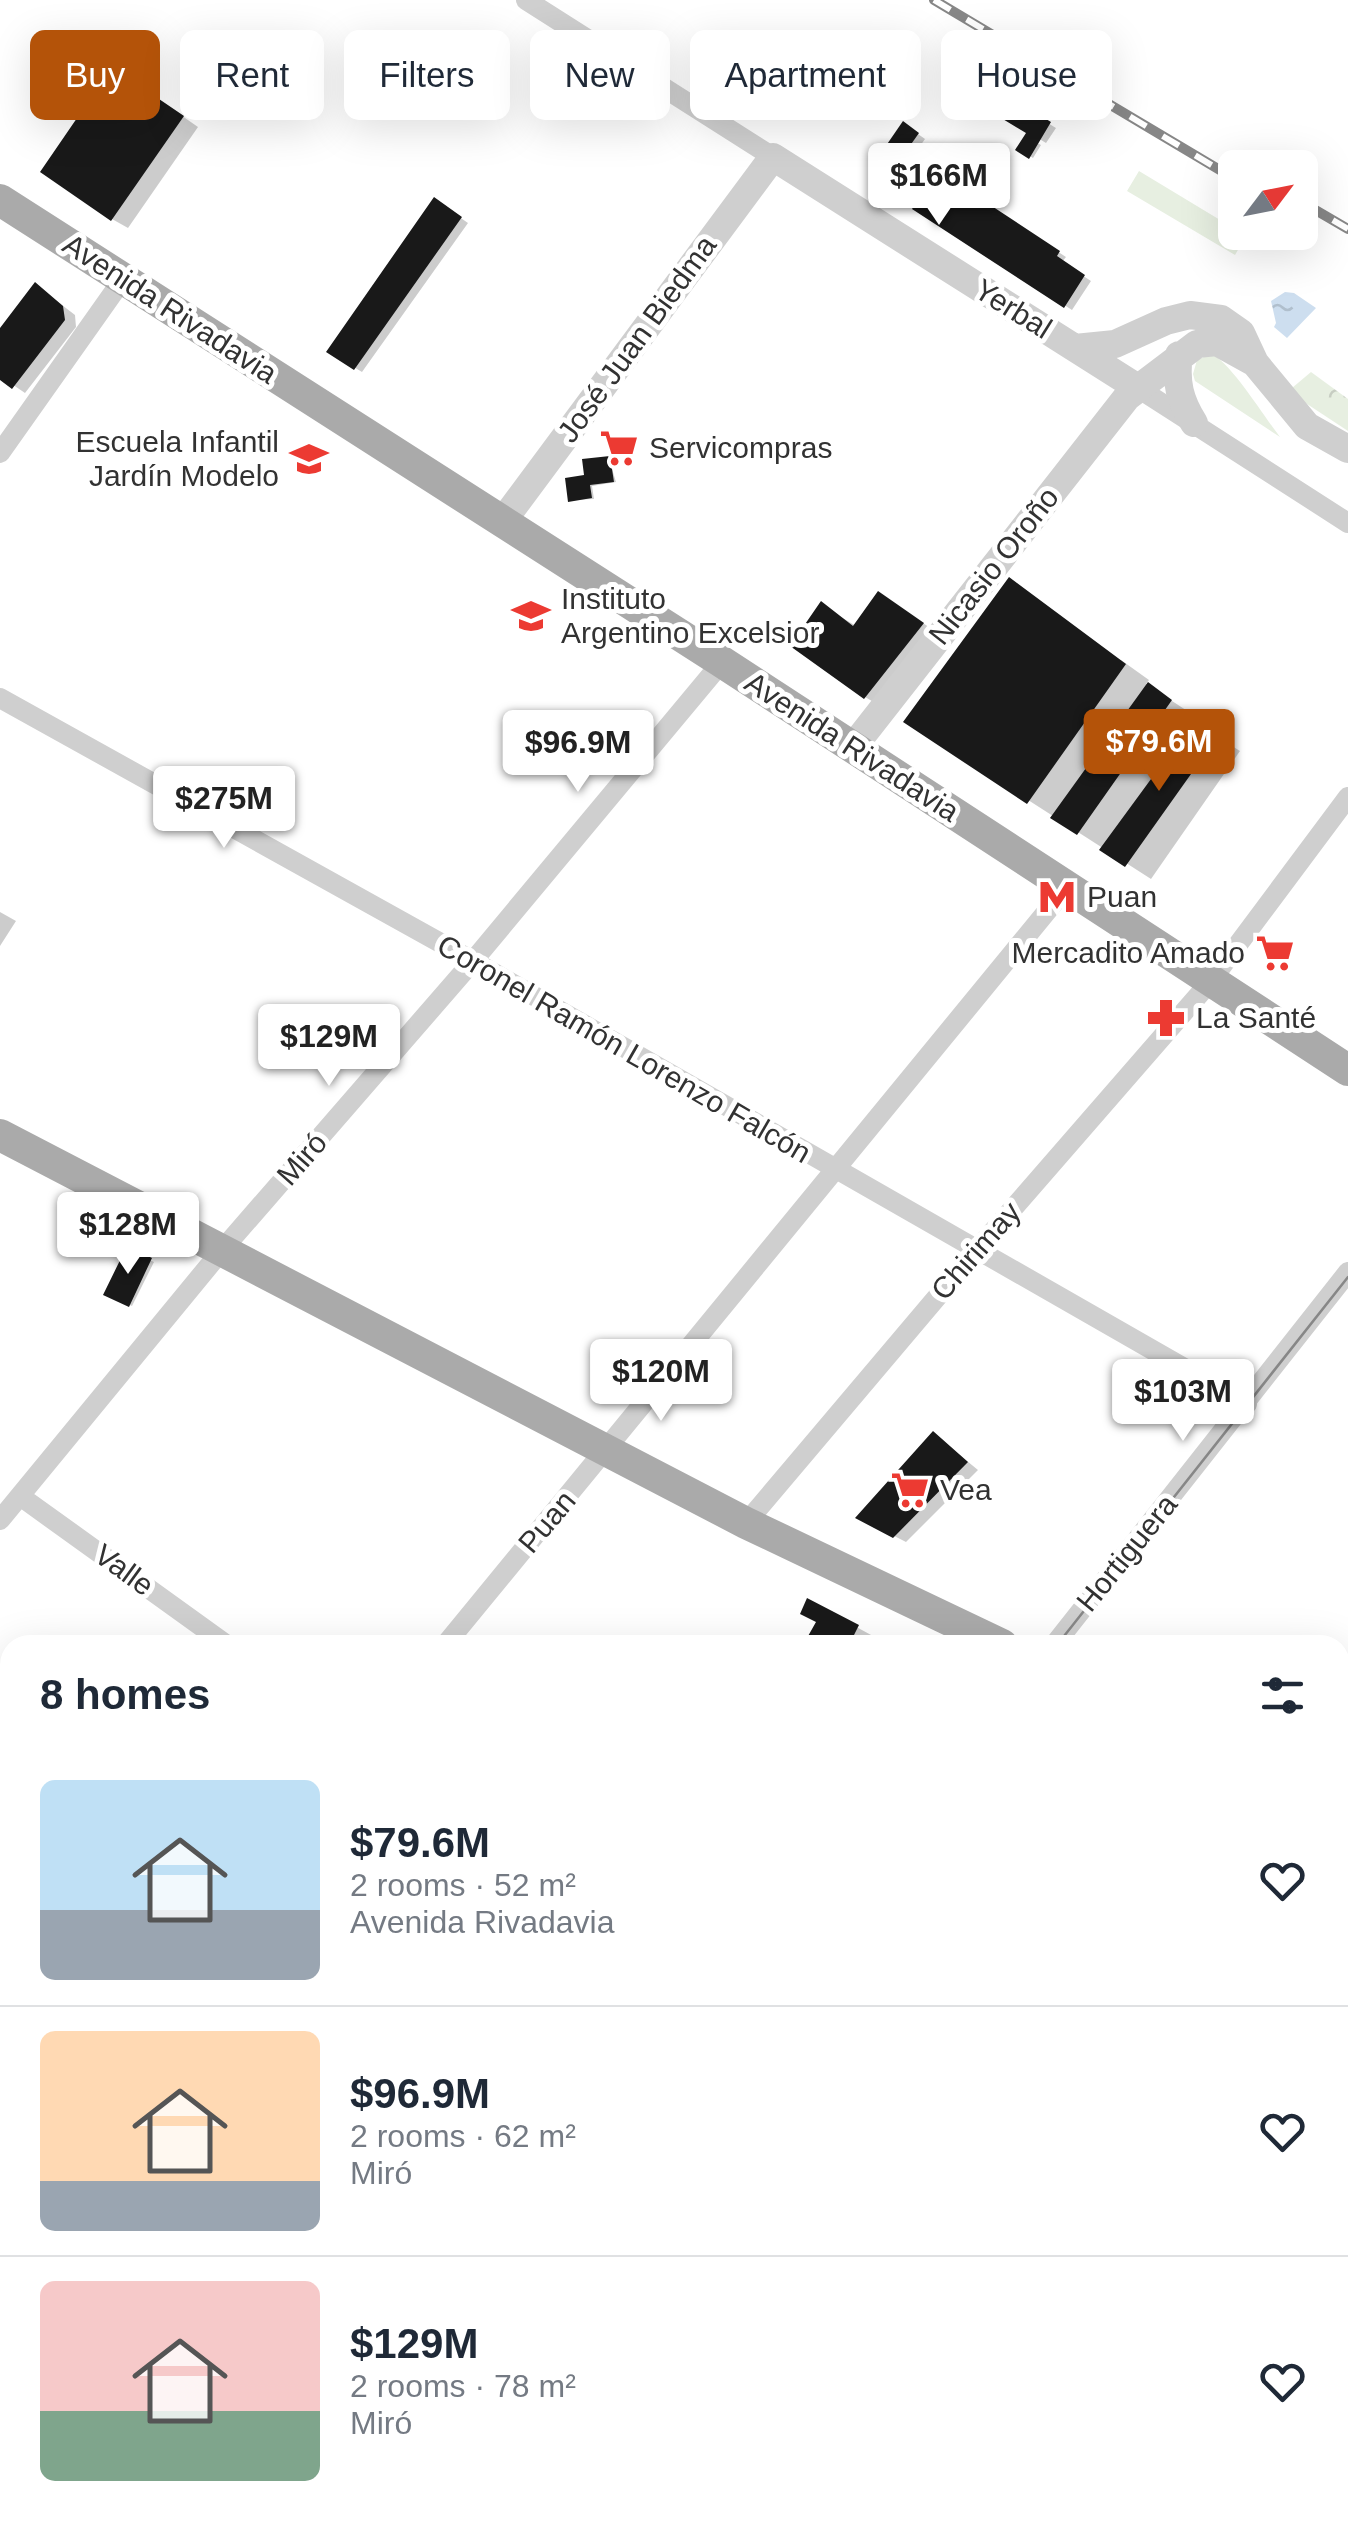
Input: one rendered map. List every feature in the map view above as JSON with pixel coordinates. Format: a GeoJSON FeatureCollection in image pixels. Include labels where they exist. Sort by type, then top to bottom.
{"type":"FeatureCollection","features":[{"type":"Feature","properties":{"kind":"main road","name":"Avenida Rivadavia"},"geometry":{"type":"LineString","coordinates":[[0,200],[722,662],[1348,1070]]}},
{"type":"Feature","properties":{"kind":"main road"},"geometry":{"type":"LineString","coordinates":[[0,1135],[746,1523],[981,1635]]}},
{"type":"Feature","properties":{"kind":"street","name":"Yerbal"},"geometry":{"type":"LineString","coordinates":[[526,0],[1348,523]]}},
{"type":"Feature","properties":{"kind":"street","name":"José Juan Biedma"},"geometry":{"type":"LineString","coordinates":[[502,522],[773,156]]}},
{"type":"Feature","properties":{"kind":"street"},"geometry":{"type":"LineString","coordinates":[[0,454],[124,280]]}},
{"type":"Feature","properties":{"kind":"street"},"geometry":{"type":"LineString","coordinates":[[1075,348],[1115,344],[1166,321],[1200,315],[1232,325],[1242,333],[1256,363],[1307,426],[1348,449]]}},
{"type":"Feature","properties":{"kind":"street"},"geometry":{"type":"LineString","coordinates":[[1194,424],[1178,386],[1180,356],[1197,344],[1217,342],[1256,363]]}},
{"type":"Feature","properties":{"kind":"street","name":"Nicasio Oroño"},"geometry":{"type":"LineString","coordinates":[[853,748],[1117,407],[1180,356]]}},
{"type":"Feature","properties":{"kind":"street","name":"Miró"},"geometry":{"type":"LineString","coordinates":[[0,1520],[222,1250],[472,961],[722,662]]}},
{"type":"Feature","properties":{"kind":"street","name":"Coronel Ramón Lorenzo Falcón"},"geometry":{"type":"LineString","coordinates":[[0,698],[472,961],[1247,1404]]}},
{"type":"Feature","properties":{"kind":"street","name":"Chirimay"},"geometry":{"type":"LineString","coordinates":[[746,1523],[1210,982],[1348,796]]}},
{"type":"Feature","properties":{"kind":"street","name":"Puan"},"geometry":{"type":"LineString","coordinates":[[453,1635],[1066,888]]}},
{"type":"Feature","properties":{"kind":"street","name":"Hortiguera"},"geometry":{"type":"LineString","coordinates":[[1062,1635],[1348,1272]]}},
{"type":"Feature","properties":{"kind":"street","name":"Valle"},"geometry":{"type":"LineString","coordinates":[[20,1496],[214,1635]]}},
{"type":"Feature","properties":{"kind":"green space"},"geometry":{"type":"Polygon","coordinates":[[[1139,171],[1218,219],[1218,245],[1127,191],[1139,171]]]}},
{"type":"Feature","properties":{"kind":"green space"},"geometry":{"type":"Polygon","coordinates":[[[1211,354],[1237,378],[1280,437],[1195,381],[1197,360],[1211,354]]]}},
{"type":"Feature","properties":{"kind":"green space"},"geometry":{"type":"Polygon","coordinates":[[[1311,372],[1348,399],[1348,431],[1304,402],[1292,388],[1311,372]]]}},
{"type":"Feature","properties":{"kind":"water"},"geometry":{"type":"Polygon","coordinates":[[[1285,292],[1294,293],[1316,308],[1287,338],[1274,327],[1271,301],[1285,292]]]}},
{"type":"Feature","properties":{"kind":"building"},"geometry":{"type":"Polygon","coordinates":[[[160,100],[180,113],[181,120],[111,221],[40,172],[76,120],[160,120],[160,100]]]}},
{"type":"Feature","properties":{"kind":"building"},"geometry":{"type":"Polygon","coordinates":[[[1004,120],[1051,122],[1029,159],[1015,150],[1026,133],[1004,120]]]}},
{"type":"Feature","properties":{"kind":"building"},"geometry":{"type":"Polygon","coordinates":[[[903,121],[919,133],[885,181],[870,169],[903,121]]]}},
{"type":"Feature","properties":{"kind":"building"},"geometry":{"type":"Polygon","coordinates":[[[937,170],[1060,251],[1057,256],[1085,275],[1064,308],[912,209],[937,170]]]}},
{"type":"Feature","properties":{"kind":"building"},"geometry":{"type":"Polygon","coordinates":[[[434,197],[462,217],[354,370],[326,352],[434,197]]]}},
{"type":"Feature","properties":{"kind":"building"},"geometry":{"type":"Polygon","coordinates":[[[35,282],[63,306],[65,320],[12,389],[0,380],[0,328],[35,282]]]}},
{"type":"Feature","properties":{"kind":"building"},"geometry":{"type":"Polygon","coordinates":[[[610,456],[614,482],[590,485],[592,498],[568,502],[565,478],[584,475],[582,459],[610,456]]]}},
{"type":"Feature","properties":{"kind":"building"},"geometry":{"type":"Polygon","coordinates":[[[1009,577],[1126,664],[1027,804],[903,722],[1009,577]]]}},
{"type":"Feature","properties":{"kind":"building"},"geometry":{"type":"Polygon","coordinates":[[[878,591],[924,623],[864,699],[790,646],[821,601],[853,626],[878,591]]]}},
{"type":"Feature","properties":{"kind":"building"},"geometry":{"type":"Polygon","coordinates":[[[1148,682],[1172,700],[1077,835],[1050,818],[1148,682]]]}},
{"type":"Feature","properties":{"kind":"building"},"geometry":{"type":"Polygon","coordinates":[[[1195,719],[1218,736],[1125,867],[1099,850],[1195,719]]]}},
{"type":"Feature","properties":{"kind":"building"},"geometry":{"type":"Polygon","coordinates":[[[127,1246],[152,1258],[129,1307],[103,1295],[127,1246]]]}},
{"type":"Feature","properties":{"kind":"building","name":"Vea"},"geometry":{"type":"Polygon","coordinates":[[[933,1431],[968,1462],[893,1538],[855,1518],[933,1431]]]}},
{"type":"Feature","properties":{"kind":"building"},"geometry":{"type":"Polygon","coordinates":[[[807,1598],[859,1625],[854,1635],[809,1635],[816,1622],[800,1614],[807,1598]]]}},
{"type":"Feature","properties":{"kind":"tram line"},"geometry":{"type":"LineString","coordinates":[[1065,1635],[1348,1277]]}},
{"type":"Feature","properties":{"kind":"railway"},"geometry":{"type":"LineString","coordinates":[[934,0],[1218,169]]}},
{"type":"Feature","properties":{"kind":"railway"},"geometry":{"type":"LineString","coordinates":[[1318,212],[1348,229]]}},
{"type":"Feature","properties":{"kind":"place","name":"Servicompras"},"geometry":{"type":"Point","coordinates":[619,448]}},
{"type":"Feature","properties":{"kind":"place","name":"Escuela Infantil Jardín Modelo"},"geometry":{"type":"Point","coordinates":[309,459]}},
{"type":"Feature","properties":{"kind":"place","name":"Instituto Argentino Excelsior"},"geometry":{"type":"Point","coordinates":[531,616]}},
{"type":"Feature","properties":{"kind":"place","name":"Puan"},"geometry":{"type":"Point","coordinates":[1057,897]}},
{"type":"Feature","properties":{"kind":"place","name":"Mercadito Amado"},"geometry":{"type":"Point","coordinates":[1275,953]}},
{"type":"Feature","properties":{"kind":"place","name":"La Santé"},"geometry":{"type":"Point","coordinates":[1166,1018]}},
{"type":"Feature","properties":{"kind":"place","name":"Vea"},"geometry":{"type":"Point","coordinates":[910,1490]}}]}
